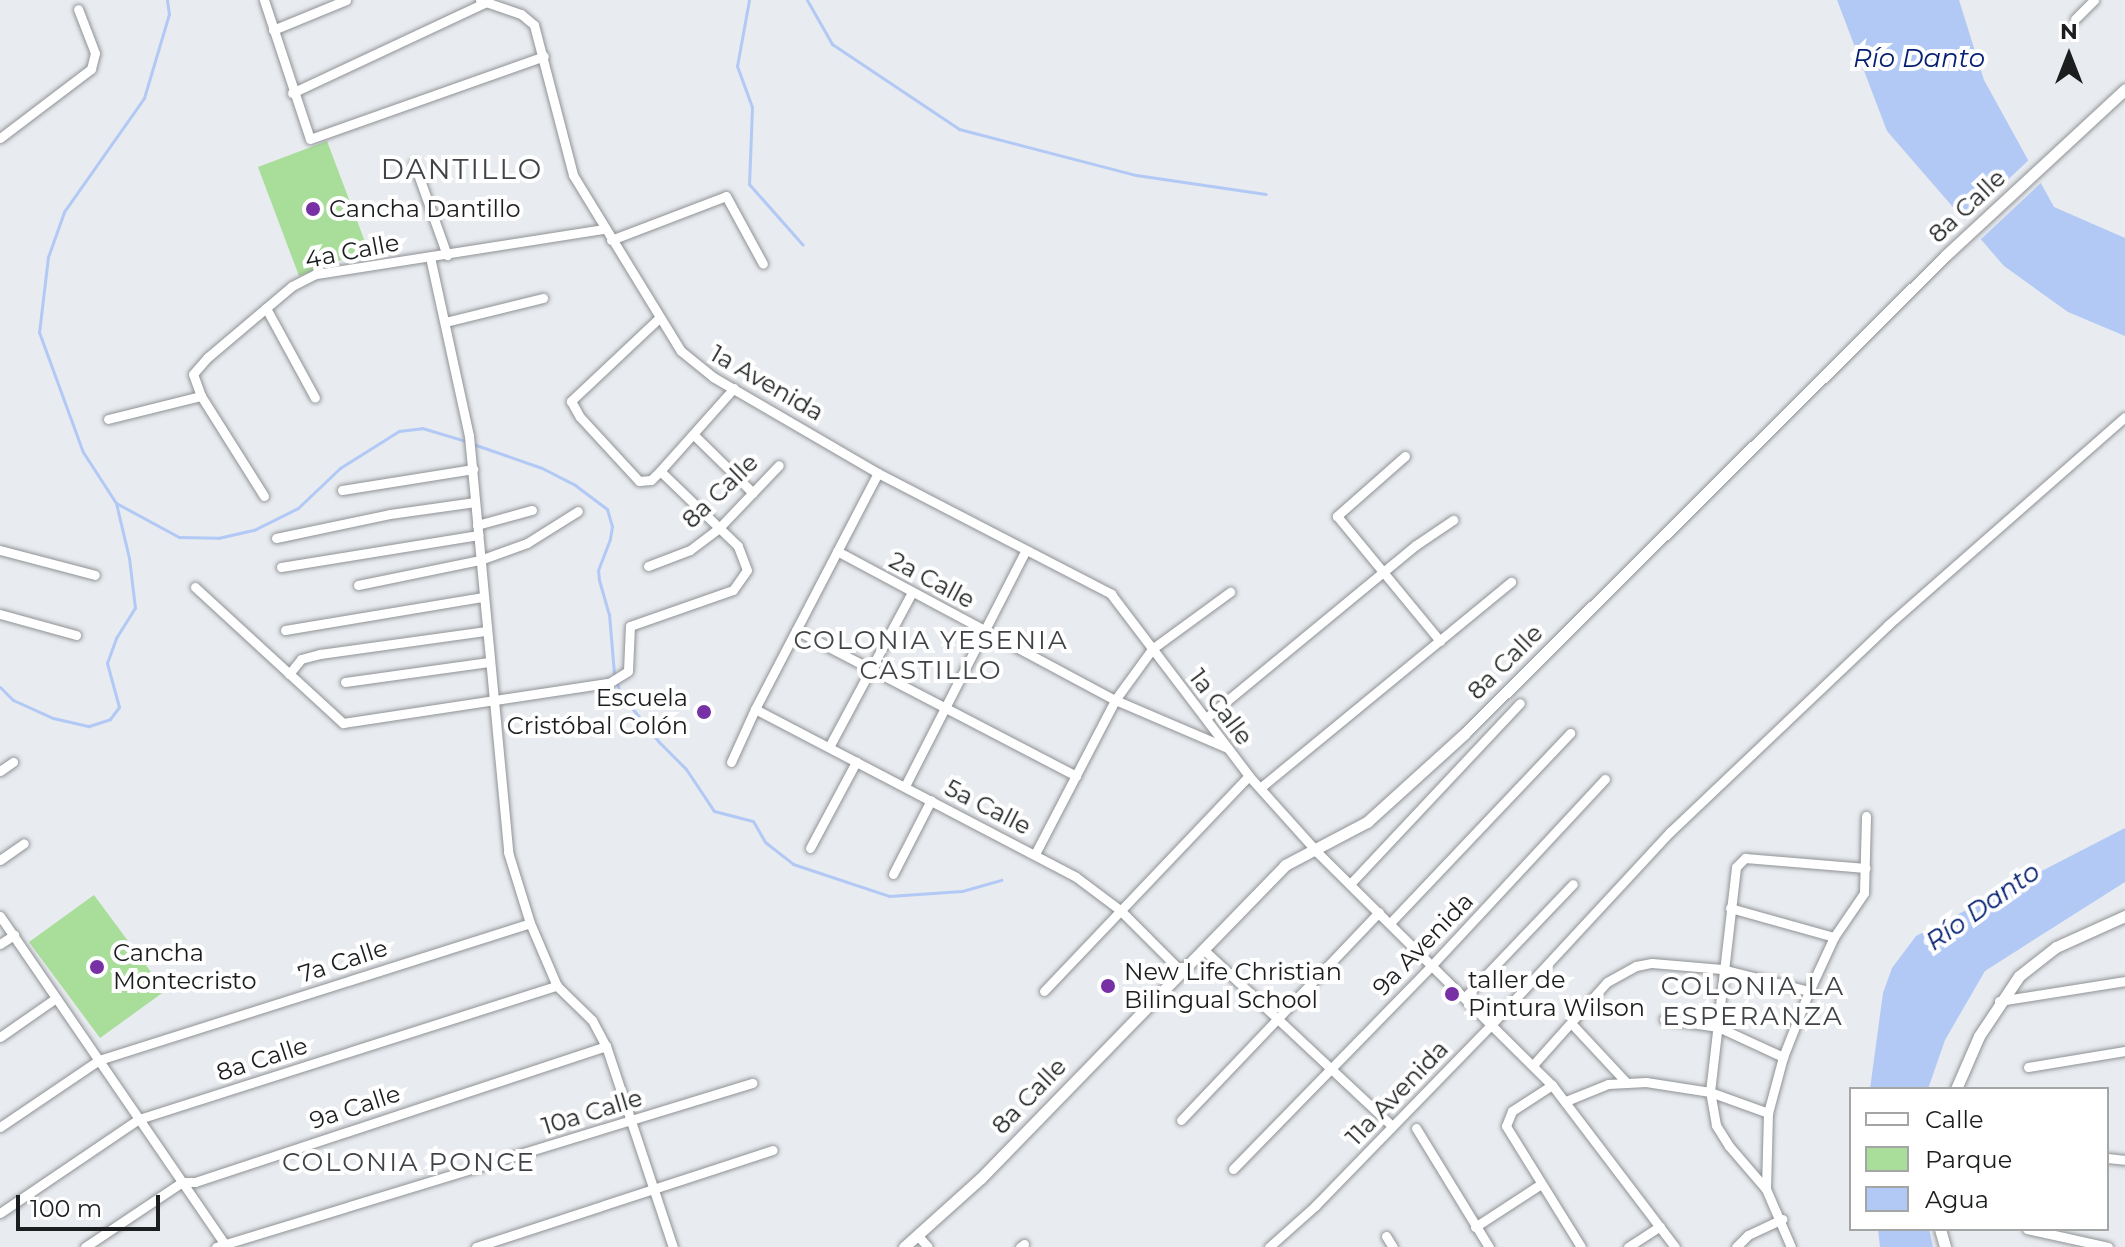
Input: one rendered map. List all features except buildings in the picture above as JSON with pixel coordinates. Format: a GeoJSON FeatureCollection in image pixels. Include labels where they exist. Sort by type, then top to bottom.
{"type":"FeatureCollection","features":[{"type":"Feature","properties":{"kind":"street"},"geometry":{"type":"LineString","coordinates":[[264,0],[309,139],[544,56]]}},
{"type":"Feature","properties":{"kind":"street"},"geometry":{"type":"LineString","coordinates":[[273,30],[346,0]]}},
{"type":"Feature","properties":{"kind":"street"},"geometry":{"type":"LineString","coordinates":[[2075,19],[2094,0]]}},
{"type":"Feature","properties":{"kind":"street"},"geometry":{"type":"LineString","coordinates":[[292,93],[483,1]]}},
{"type":"Feature","properties":{"kind":"street","name":"1a Avenida"},"geometry":{"type":"LineString","coordinates":[[483,1],[530,21],[544,56],[566,159],[658,319],[692,362],[878,473]]}},
{"type":"Feature","properties":{"kind":"street"},"geometry":{"type":"LineString","coordinates":[[0,138],[91,69],[95,53],[78,9]]}},
{"type":"Feature","properties":{"kind":"street","name":"8a Calle"},"geometry":{"type":"LineString","coordinates":[[904,1247],[919,1237],[1285,865],[1367,822],[1464,734],[1946,255],[2125,89]]}},
{"type":"Feature","properties":{"kind":"street"},"geometry":{"type":"LineString","coordinates":[[414,163],[447,255]]}},
{"type":"Feature","properties":{"kind":"street"},"geometry":{"type":"LineString","coordinates":[[611,240],[726,196],[763,264]]}},
{"type":"Feature","properties":{"kind":"street","name":"4a Calle"},"geometry":{"type":"LineString","coordinates":[[201,396],[194,379],[195,369],[307,277],[605,229]]}},
{"type":"Feature","properties":{"kind":"street"},"geometry":{"type":"LineString","coordinates":[[430,257],[469,436],[508,852],[530,923],[557,986],[592,1020],[606,1046],[673,1247]]}},
{"type":"Feature","properties":{"kind":"street"},"geometry":{"type":"LineString","coordinates":[[445,322],[543,298]]}},
{"type":"Feature","properties":{"kind":"street"},"geometry":{"type":"LineString","coordinates":[[266,308],[315,398]]}},
{"type":"Feature","properties":{"kind":"street"},"geometry":{"type":"LineString","coordinates":[[658,319],[571,401],[580,417],[639,481],[651,480],[695,436],[734,388]]}},
{"type":"Feature","properties":{"kind":"street"},"geometry":{"type":"LineString","coordinates":[[108,419],[201,396],[264,496]]}},
{"type":"Feature","properties":{"kind":"street","name":"11a Avenida"},"geometry":{"type":"LineString","coordinates":[[1269,1247],[1315,1206],[1492,1024],[1670,832],[1888,625],[2125,417]]}},
{"type":"Feature","properties":{"kind":"street"},"geometry":{"type":"LineString","coordinates":[[695,436],[753,493]]}},
{"type":"Feature","properties":{"kind":"street"},"geometry":{"type":"LineString","coordinates":[[1405,456],[1337,516],[1440,641]]}},
{"type":"Feature","properties":{"kind":"street","name":"8a Calle"},"geometry":{"type":"LineString","coordinates":[[648,566],[690,550],[718,529],[779,465]]}},
{"type":"Feature","properties":{"kind":"street"},"geometry":{"type":"LineString","coordinates":[[342,490],[473,469]]}},
{"type":"Feature","properties":{"kind":"street"},"geometry":{"type":"LineString","coordinates":[[195,587],[343,723],[492,698],[609,683],[622,678],[628,671],[630,626],[733,590],[747,570],[744,555],[660,471]]}},
{"type":"Feature","properties":{"kind":"street"},"geometry":{"type":"LineString","coordinates":[[731,762],[755,709],[878,473]]}},
{"type":"Feature","properties":{"kind":"street","name":"1a Calle"},"geometry":{"type":"LineString","coordinates":[[878,473],[1111,594],[1249,776],[1315,849],[1492,1024]]}},
{"type":"Feature","properties":{"kind":"street"},"geometry":{"type":"LineString","coordinates":[[276,538],[390,514],[475,502]]}},
{"type":"Feature","properties":{"kind":"street"},"geometry":{"type":"LineString","coordinates":[[281,567],[478,530],[532,510]]}},
{"type":"Feature","properties":{"kind":"street"},"geometry":{"type":"LineString","coordinates":[[358,585],[480,560],[527,543],[578,511]]}},
{"type":"Feature","properties":{"kind":"street"},"geometry":{"type":"LineString","coordinates":[[1206,718],[1383,572],[1453,520]]}},
{"type":"Feature","properties":{"kind":"street"},"geometry":{"type":"LineString","coordinates":[[0,550],[95,575]]}},
{"type":"Feature","properties":{"kind":"street"},"geometry":{"type":"LineString","coordinates":[[905,786],[1026,550]]}},
{"type":"Feature","properties":{"kind":"street","name":"2a Calle"},"geometry":{"type":"LineString","coordinates":[[837,551],[1115,700],[1225,747]]}},
{"type":"Feature","properties":{"kind":"street"},"geometry":{"type":"LineString","coordinates":[[1260,788],[1511,582]]}},
{"type":"Feature","properties":{"kind":"street"},"geometry":{"type":"LineString","coordinates":[[829,747],[912,592]]}},
{"type":"Feature","properties":{"kind":"street"},"geometry":{"type":"LineString","coordinates":[[1035,854],[1115,700],[1152,649],[1230,592]]}},
{"type":"Feature","properties":{"kind":"street"},"geometry":{"type":"LineString","coordinates":[[285,630],[483,597]]}},
{"type":"Feature","properties":{"kind":"street"},"geometry":{"type":"LineString","coordinates":[[0,614],[76,635]]}},
{"type":"Feature","properties":{"kind":"street"},"geometry":{"type":"LineString","coordinates":[[796,630],[1076,776]]}},
{"type":"Feature","properties":{"kind":"street"},"geometry":{"type":"LineString","coordinates":[[289,674],[301,659],[320,654],[486,631]]}},
{"type":"Feature","properties":{"kind":"street"},"geometry":{"type":"LineString","coordinates":[[345,682],[489,662]]}},
{"type":"Feature","properties":{"kind":"street"},"geometry":{"type":"LineString","coordinates":[[1350,884],[1520,703]]}},
{"type":"Feature","properties":{"kind":"street","name":"5a Calle"},"geometry":{"type":"LineString","coordinates":[[755,709],[1076,877],[1120,910],[1181,971]]}},
{"type":"Feature","properties":{"kind":"street"},"geometry":{"type":"LineString","coordinates":[[1390,923],[1570,733]]}},
{"type":"Feature","properties":{"kind":"street"},"geometry":{"type":"LineString","coordinates":[[0,771],[13,762]]}},
{"type":"Feature","properties":{"kind":"street"},"geometry":{"type":"LineString","coordinates":[[810,848],[856,762]]}},
{"type":"Feature","properties":{"kind":"street"},"geometry":{"type":"LineString","coordinates":[[1044,991],[1249,776]]}},
{"type":"Feature","properties":{"kind":"street","name":"9a Avenida"},"geometry":{"type":"LineString","coordinates":[[1233,1169],[1432,965],[1605,779]]}},
{"type":"Feature","properties":{"kind":"street"},"geometry":{"type":"LineString","coordinates":[[893,874],[931,800]]}},
{"type":"Feature","properties":{"kind":"street"},"geometry":{"type":"LineString","coordinates":[[1766,1189],[1768,1113],[1783,1057],[1834,937],[1864,893],[1866,816]]}},
{"type":"Feature","properties":{"kind":"street"},"geometry":{"type":"LineString","coordinates":[[0,860],[24,843]]}},
{"type":"Feature","properties":{"kind":"street"},"geometry":{"type":"LineString","coordinates":[[1791,1247],[1783,1219],[1766,1189],[1716,1125],[1710,1092],[1736,867],[1745,858],[1866,868]]}},
{"type":"Feature","properties":{"kind":"street"},"geometry":{"type":"LineString","coordinates":[[1465,997],[1573,884]]}},
{"type":"Feature","properties":{"kind":"street"},"geometry":{"type":"LineString","coordinates":[[1730,908],[1834,937]]}},
{"type":"Feature","properties":{"kind":"street"},"geometry":{"type":"LineString","coordinates":[[1181,1120],[1379,912]]}},
{"type":"Feature","properties":{"kind":"street"},"geometry":{"type":"LineString","coordinates":[[0,916],[222,1245]]}},
{"type":"Feature","properties":{"kind":"street"},"geometry":{"type":"LineString","coordinates":[[1957,1087],[1999,1001],[2019,976],[2056,947],[2125,916]]}},
{"type":"Feature","properties":{"kind":"street","name":"7a Calle"},"geometry":{"type":"LineString","coordinates":[[0,1127],[99,1060],[530,923]]}},
{"type":"Feature","properties":{"kind":"street"},"geometry":{"type":"LineString","coordinates":[[0,944],[14,935]]}},
{"type":"Feature","properties":{"kind":"street"},"geometry":{"type":"LineString","coordinates":[[1203,949],[1274,1019],[1392,1126]]}},
{"type":"Feature","properties":{"kind":"street"},"geometry":{"type":"LineString","coordinates":[[1533,1065],[1607,982],[1636,966],[1652,963],[1722,969],[1809,991]]}},
{"type":"Feature","properties":{"kind":"street"},"geometry":{"type":"LineString","coordinates":[[1999,1001],[2125,981]]}},
{"type":"Feature","properties":{"kind":"street","name":"8a Calle"},"geometry":{"type":"LineString","coordinates":[[0,1213],[139,1119],[557,986]]}},
{"type":"Feature","properties":{"kind":"street"},"geometry":{"type":"LineString","coordinates":[[0,1037],[56,998]]}},
{"type":"Feature","properties":{"kind":"street"},"geometry":{"type":"LineString","coordinates":[[1664,1019],[1718,1027],[1783,1057]]}},
{"type":"Feature","properties":{"kind":"street"},"geometry":{"type":"LineString","coordinates":[[1571,1023],[1627,1083]]}},
{"type":"Feature","properties":{"kind":"street"},"geometry":{"type":"LineString","coordinates":[[1492,1024],[1566,1101],[1675,1247]]}},
{"type":"Feature","properties":{"kind":"street","name":"9a Calle"},"geometry":{"type":"LineString","coordinates":[[85,1247],[182,1182],[195,1182],[606,1046]]}},
{"type":"Feature","properties":{"kind":"street"},"geometry":{"type":"LineString","coordinates":[[2028,1067],[2125,1051]]}},
{"type":"Feature","properties":{"kind":"street"},"geometry":{"type":"LineString","coordinates":[[1566,1101],[1608,1084],[1646,1082],[1710,1092],[1768,1113]]}},
{"type":"Feature","properties":{"kind":"street","name":"10a Calle"},"geometry":{"type":"LineString","coordinates":[[222,1245],[248,1240],[752,1083]]}},
{"type":"Feature","properties":{"kind":"street"},"geometry":{"type":"LineString","coordinates":[[1552,1085],[1512,1111],[1506,1122],[1507,1130],[1581,1247]]}},
{"type":"Feature","properties":{"kind":"street"},"geometry":{"type":"LineString","coordinates":[[1416,1128],[1489,1247]]}},
{"type":"Feature","properties":{"kind":"street"},"geometry":{"type":"LineString","coordinates":[[476,1247],[773,1150]]}},
{"type":"Feature","properties":{"kind":"street"},"geometry":{"type":"LineString","coordinates":[[1475,1227],[1541,1184]]}},
{"type":"Feature","properties":{"kind":"street"},"geometry":{"type":"LineString","coordinates":[[1736,1247],[1748,1235],[1783,1219]]}},
{"type":"Feature","properties":{"kind":"street"},"geometry":{"type":"LineString","coordinates":[[1628,1247],[1660,1226]]}},
{"type":"Feature","properties":{"kind":"street"},"geometry":{"type":"LineString","coordinates":[[2036,1231],[2108,1247]]}},
{"type":"Feature","properties":{"kind":"street"},"geometry":{"type":"LineString","coordinates":[[1386,1236],[1393,1247]]}},
{"type":"Feature","properties":{"kind":"street"},"geometry":{"type":"LineString","coordinates":[[919,1237],[928,1247]]}},
{"type":"Feature","properties":{"kind":"green space","name":"Cancha Dantillo"},"geometry":{"type":"Polygon","coordinates":[[[327,141],[368,250],[299,276],[258,167],[327,141]]]}},
{"type":"Feature","properties":{"kind":"green space","name":"Cancha Montecristo"},"geometry":{"type":"Polygon","coordinates":[[[94,895],[165,991],[100,1038],[29,942],[94,895]]]}},
{"type":"Feature","properties":{"kind":"water","name":"Río Danto"},"geometry":{"type":"Polygon","coordinates":[[[1837,0],[1959,0],[1984,80],[2054,207],[2125,238],[2125,336],[2068,312],[2004,266],[1887,131],[1837,0]]]}},
{"type":"Feature","properties":{"kind":"water","name":"Río Danto"},"geometry":{"type":"Polygon","coordinates":[[[2125,828],[2125,882],[1985,971],[1945,1040],[1929,1087],[1870,1087],[1883,993],[1892,968],[1916,936],[2125,828]]]}},
{"type":"Feature","properties":{"kind":"water"},"geometry":{"type":"Polygon","coordinates":[[[1878,1231],[1929,1231],[1933,1247],[1880,1247],[1878,1231]]]}},
{"type":"Feature","properties":{"kind":"pier"},"geometry":{"type":"Polygon","coordinates":[[[2031,158],[2044,180],[1978,242],[1962,223],[2031,158]]]}},
{"type":"Feature","properties":{"kind":"waterway"},"geometry":{"type":"LineString","coordinates":[[167,0],[169,14],[144,98],[64,212],[48,257],[39,332],[83,452],[116,503],[179,537],[218,538],[254,530],[298,508],[340,468],[399,431],[422,428],[466,441]]}},
{"type":"Feature","properties":{"kind":"waterway"},"geometry":{"type":"LineString","coordinates":[[749,0],[737,66],[752,107],[749,184],[803,245]]}},
{"type":"Feature","properties":{"kind":"waterway"},"geometry":{"type":"LineString","coordinates":[[807,0],[832,44],[959,129],[1136,175],[1266,194]]}},
{"type":"Feature","properties":{"kind":"waterway"},"geometry":{"type":"LineString","coordinates":[[473,444],[542,468],[575,485],[607,509],[612,526],[598,570],[609,614],[614,673],[620,693],[659,742],[686,769],[714,811],[753,821],[765,842],[793,864],[889,896],[962,891],[1001,880]]}},
{"type":"Feature","properties":{"kind":"waterway"},"geometry":{"type":"LineString","coordinates":[[0,687],[13,700],[53,718],[89,726],[110,719],[119,707],[107,663],[116,638],[135,608],[129,558],[116,503]]}},
{"type":"Feature","properties":{"kind":"place","name":"Cancha Dantillo"},"geometry":{"type":"Point","coordinates":[313,209]}},
{"type":"Feature","properties":{"kind":"place","name":"Escuela Cristóbal Colón"},"geometry":{"type":"Point","coordinates":[704,712]}},
{"type":"Feature","properties":{"kind":"place","name":"Cancha Montecristo"},"geometry":{"type":"Point","coordinates":[97,967]}},
{"type":"Feature","properties":{"kind":"place","name":"New Life Christian Bilingual School"},"geometry":{"type":"Point","coordinates":[1108,986]}},
{"type":"Feature","properties":{"kind":"place","name":"taller de Pintura Wilson"},"geometry":{"type":"Point","coordinates":[1452,994]}},
{"type":"Feature","properties":{"kind":"district","name":"DANTILLO"},"geometry":{"type":"Point","coordinates":[462,169]}},
{"type":"Feature","properties":{"kind":"district","name":"COLONIA YESENIA CASTILLO"},"geometry":{"type":"Point","coordinates":[931,656]}},
{"type":"Feature","properties":{"kind":"district","name":"COLONIA LA ESPERANZA"},"geometry":{"type":"Point","coordinates":[1753,1002]}},
{"type":"Feature","properties":{"kind":"district","name":"COLONIA PONCE"},"geometry":{"type":"Point","coordinates":[409,1163]}}]}
